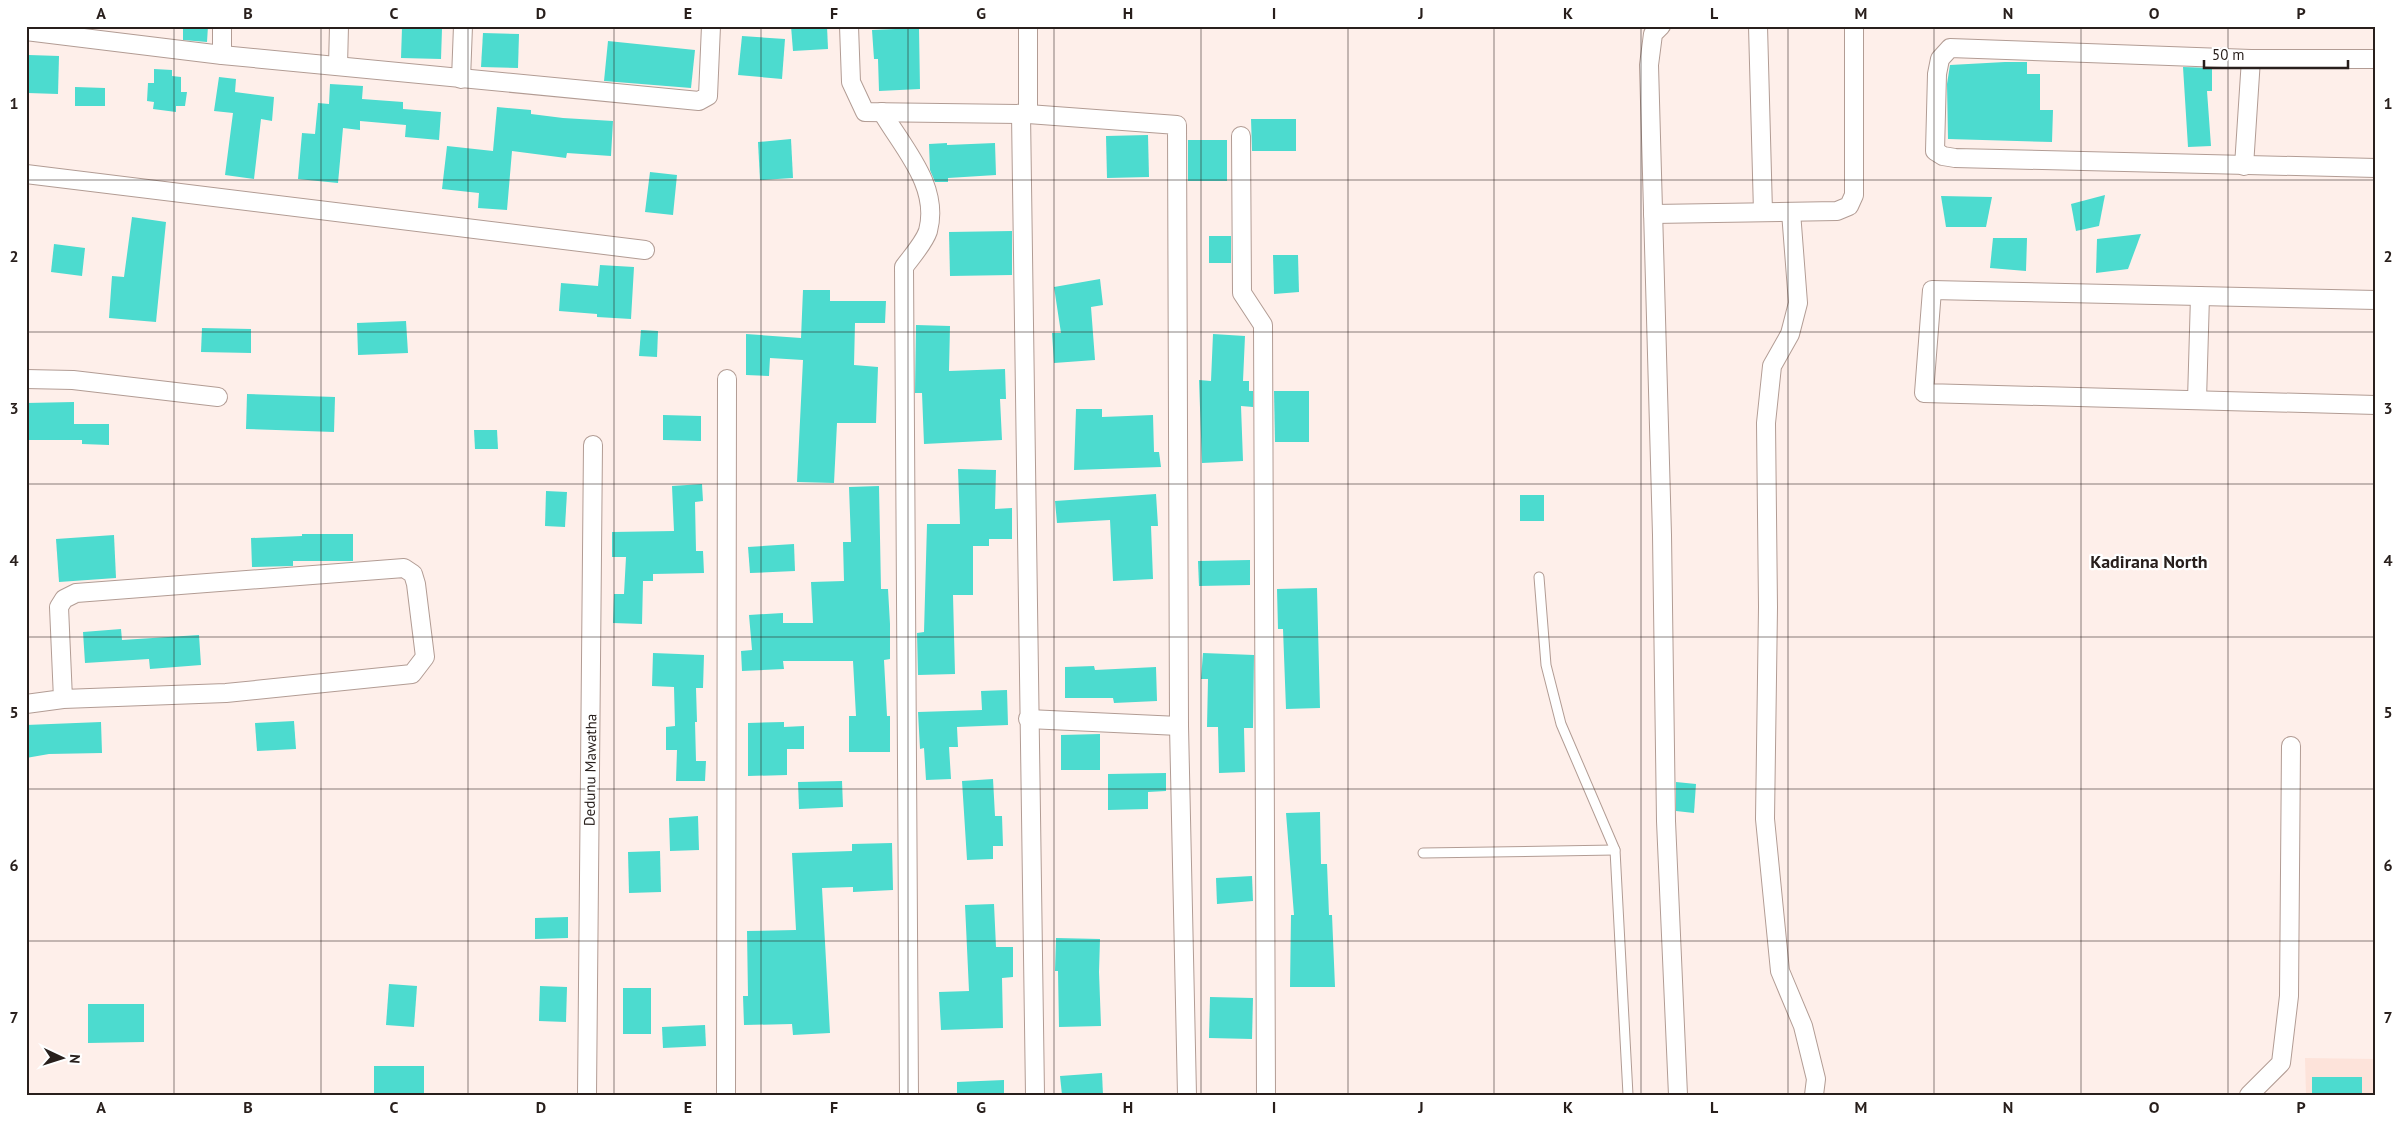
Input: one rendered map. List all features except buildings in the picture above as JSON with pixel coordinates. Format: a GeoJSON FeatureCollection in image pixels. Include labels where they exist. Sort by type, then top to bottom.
{"type":"FeatureCollection","features":[{"type":"Feature","properties":{"kind":"street"},"geometry":{"type":"LineString","coordinates":[[222,26],[222,55]]}},
{"type":"Feature","properties":{"kind":"street"},"geometry":{"type":"LineString","coordinates":[[338,66],[339,26]]}},
{"type":"Feature","properties":{"kind":"street"},"geometry":{"type":"LineString","coordinates":[[461,79],[463,26]]}},
{"type":"Feature","properties":{"kind":"street"},"geometry":{"type":"LineString","coordinates":[[26,31],[104,33],[222,55],[699,100],[708,96],[711,26]]}},
{"type":"Feature","properties":{"kind":"street"},"geometry":{"type":"LineString","coordinates":[[849,26],[851,82],[865,112],[1025,114],[1177,125],[1179,726],[1187,1095]]}},
{"type":"Feature","properties":{"kind":"street"},"geometry":{"type":"LineString","coordinates":[[1028,26],[1025,114],[1028,719],[1035,1095]]}},
{"type":"Feature","properties":{"kind":"street"},"geometry":{"type":"LineString","coordinates":[[1661,26],[1653,34],[1649,65],[1662,536],[1666,821],[1678,1095]]}},
{"type":"Feature","properties":{"kind":"street"},"geometry":{"type":"LineString","coordinates":[[1758,26],[1763,212]]}},
{"type":"Feature","properties":{"kind":"street"},"geometry":{"type":"LineString","coordinates":[[1653,214],[1837,211],[1849,206],[1853,201],[1854,26]]}},
{"type":"Feature","properties":{"kind":"street"},"geometry":{"type":"LineString","coordinates":[[2376,59],[2251,59],[1950,48],[1940,59],[1934,111],[1935,151],[1943,156],[2244,166],[2376,168]]}},
{"type":"Feature","properties":{"kind":"street"},"geometry":{"type":"LineString","coordinates":[[2244,166],[2251,59]]}},
{"type":"Feature","properties":{"kind":"street"},"geometry":{"type":"LineString","coordinates":[[882,112],[918,169],[932,206],[927,233],[904,267],[909,1095]]}},
{"type":"Feature","properties":{"kind":"street"},"geometry":{"type":"LineString","coordinates":[[1241,136],[1242,293],[1263,325],[1266,1095]]}},
{"type":"Feature","properties":{"kind":"street"},"geometry":{"type":"LineString","coordinates":[[26,174],[645,250]]}},
{"type":"Feature","properties":{"kind":"street"},"geometry":{"type":"LineString","coordinates":[[1792,212],[1798,303],[1790,334],[1772,366],[1766,423],[1768,607],[1764,819],[1780,971],[1803,1026],[1816,1079],[1814,1095]]}},
{"type":"Feature","properties":{"kind":"street"},"geometry":{"type":"LineString","coordinates":[[2376,300],[1932,290],[1924,393],[2376,405]]}},
{"type":"Feature","properties":{"kind":"street"},"geometry":{"type":"LineString","coordinates":[[2197,400],[2200,296]]}},
{"type":"Feature","properties":{"kind":"street"},"geometry":{"type":"LineString","coordinates":[[26,378],[73,380],[218,397]]}},
{"type":"Feature","properties":{"kind":"street"},"geometry":{"type":"LineString","coordinates":[[726,1095],[727,379]]}},
{"type":"Feature","properties":{"kind":"street","name":"Dedunu Mawatha"},"geometry":{"type":"LineString","coordinates":[[587,1095],[593,444]]}},
{"type":"Feature","properties":{"kind":"street"},"geometry":{"type":"LineString","coordinates":[[26,704],[63,699],[226,693],[412,674],[425,657],[415,579],[413,574],[404,568],[76,593],[64,599],[59,607],[63,699]]}},
{"type":"Feature","properties":{"kind":"street"},"geometry":{"type":"LineString","coordinates":[[1028,719],[1179,726]]}},
{"type":"Feature","properties":{"kind":"street"},"geometry":{"type":"LineString","coordinates":[[2249,1095],[2281,1063],[2290,996],[2291,746]]}},
{"type":"Feature","properties":{"kind":"lane"},"geometry":{"type":"LineString","coordinates":[[1539,577],[1546,665],[1561,724],[1614,850],[1628,1095]]}},
{"type":"Feature","properties":{"kind":"lane"},"geometry":{"type":"LineString","coordinates":[[1423,853],[1614,850]]}},
{"type":"Feature","properties":{"kind":"shaded area"},"geometry":{"type":"Polygon","coordinates":[[[2305,1058],[2376,1059],[2376,1095],[2306,1095],[2305,1058]]]}},
{"type":"Feature","properties":{"kind":"district","name":"Kadirana North"},"geometry":{"type":"Point","coordinates":[2149,561]}}]}
